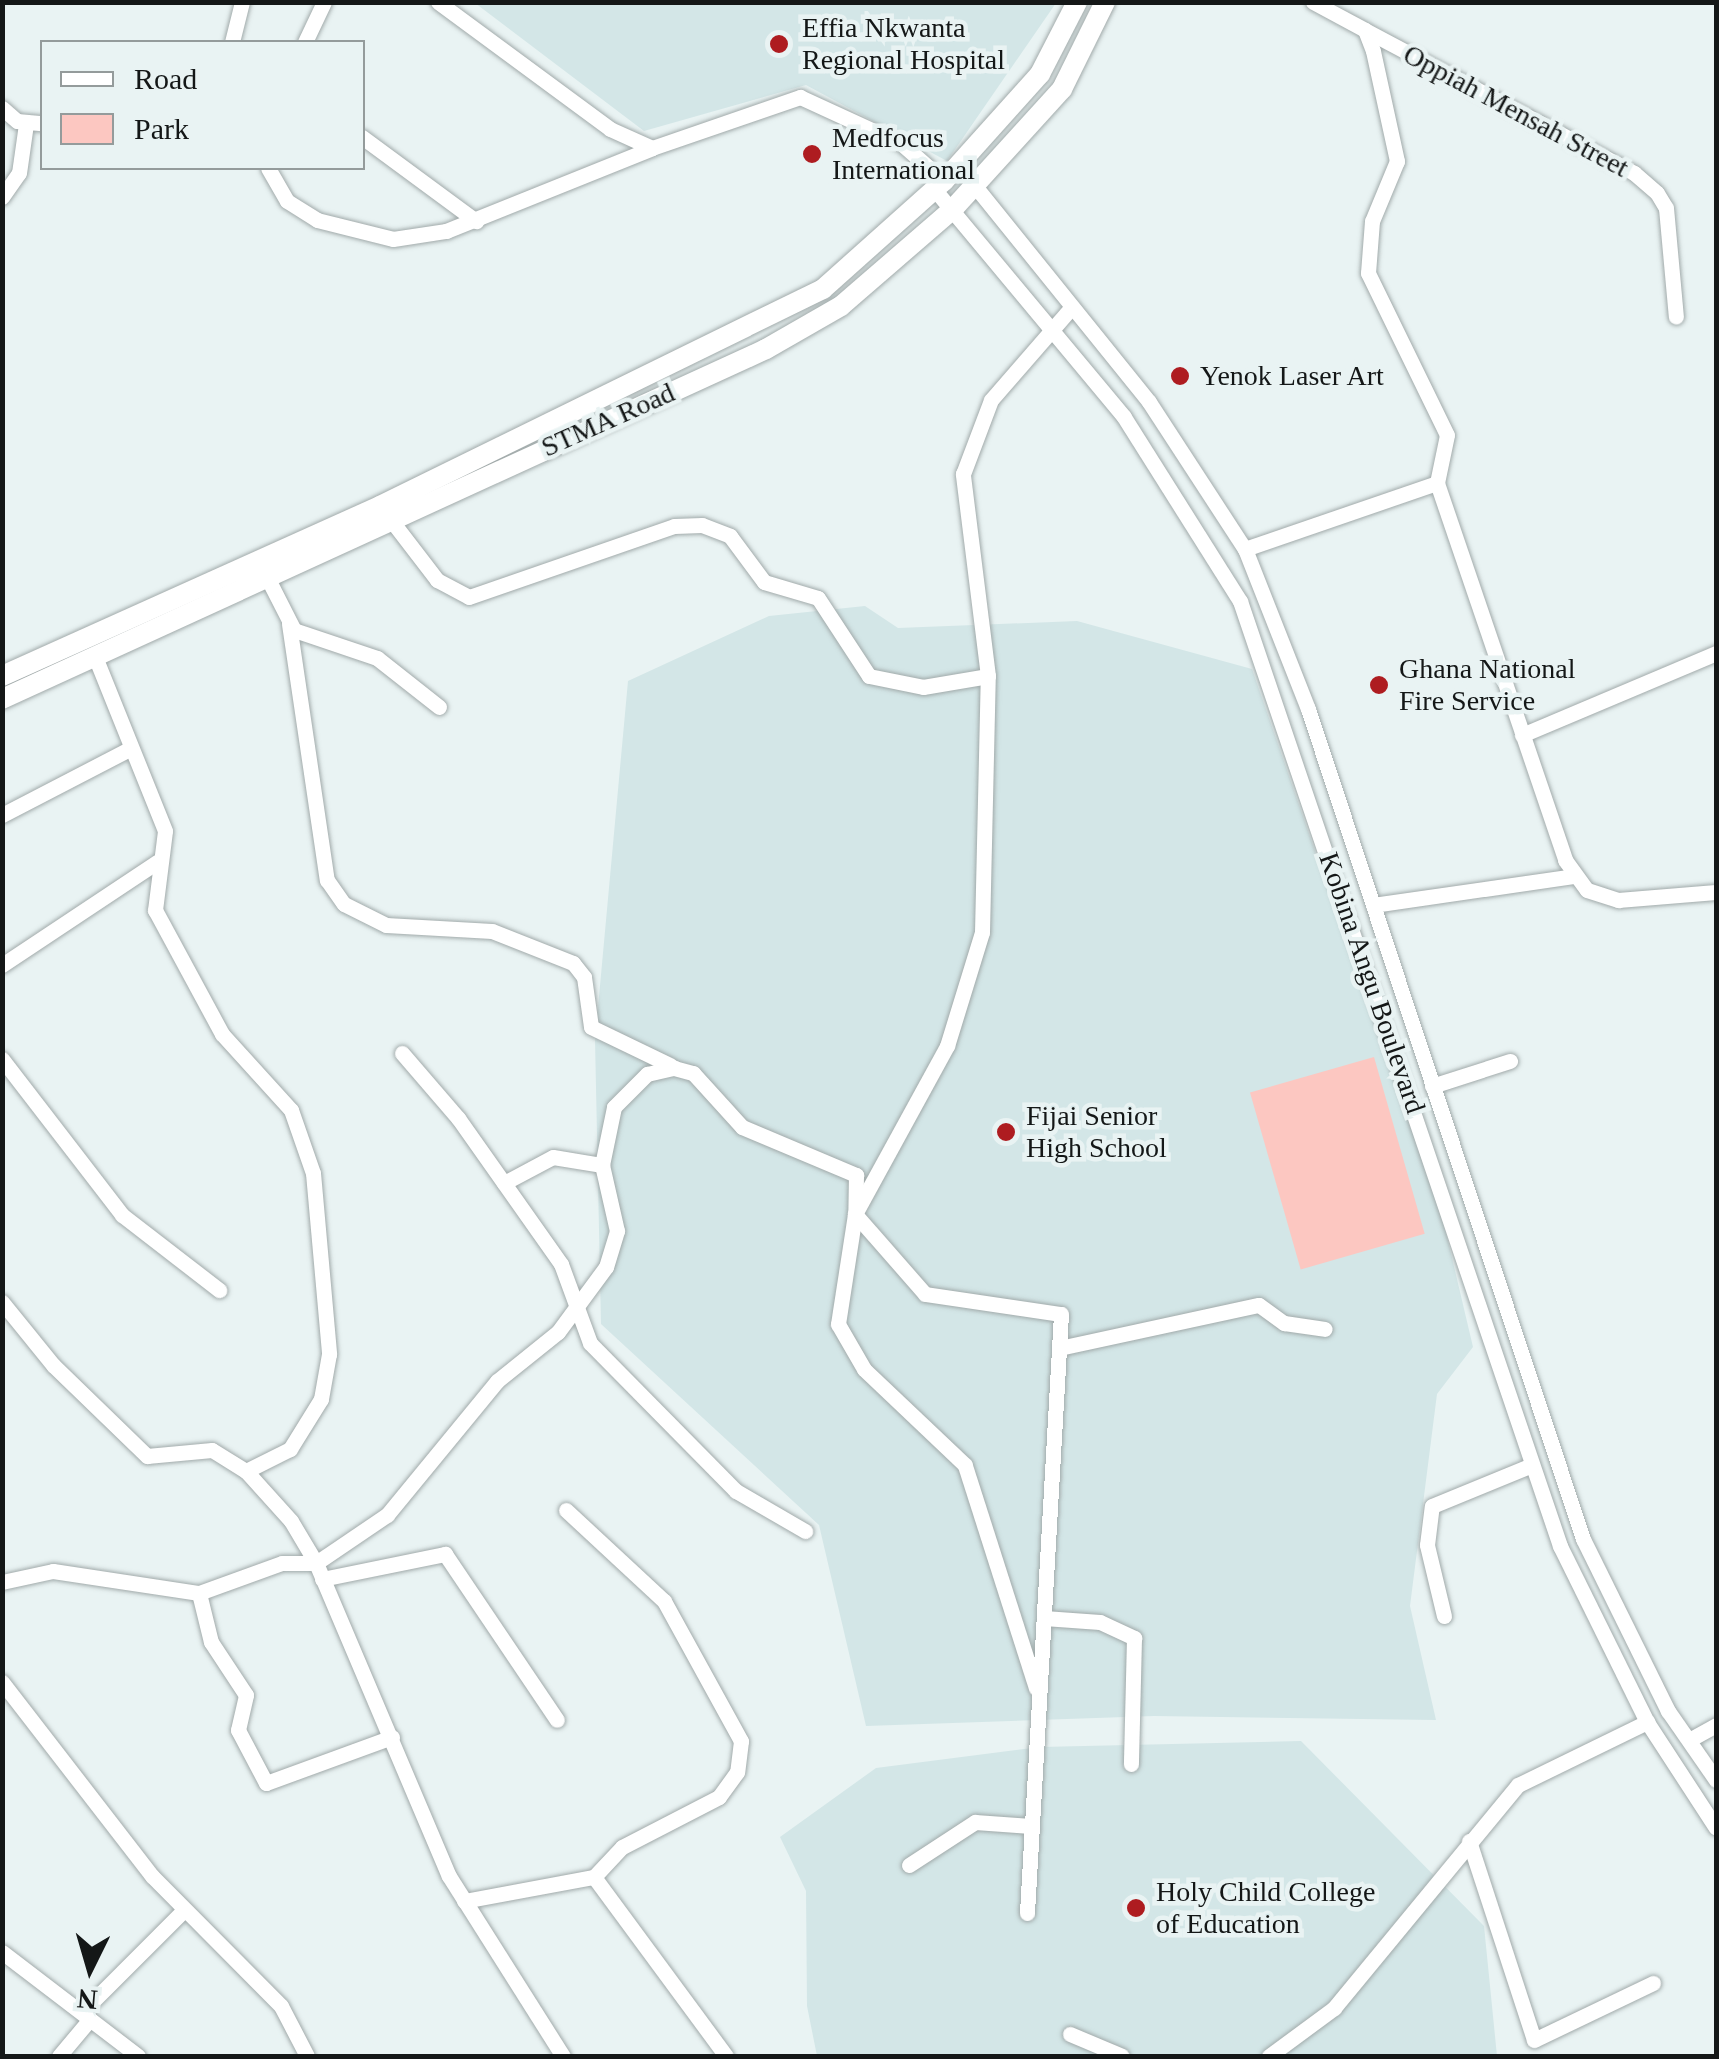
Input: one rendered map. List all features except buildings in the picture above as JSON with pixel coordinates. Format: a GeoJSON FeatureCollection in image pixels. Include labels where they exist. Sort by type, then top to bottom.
{"type":"FeatureCollection","features":[{"type":"Feature","properties":{"kind":"main road","name":"STMA Road"},"geometry":{"type":"LineString","coordinates":[[2,676],[757,324],[823,289],[946,179],[1040,74],[1077,2]]}},
{"type":"Feature","properties":{"kind":"main road","name":"STMA Road"},"geometry":{"type":"LineString","coordinates":[[2,700],[766,348],[841,306],[952,210],[1062,89],[1106,2]]}},
{"type":"Feature","properties":{"kind":"street"},"geometry":{"type":"LineString","coordinates":[[232,40],[242,2]]}},
{"type":"Feature","properties":{"kind":"street"},"geometry":{"type":"LineString","coordinates":[[306,40],[324,2]]}},
{"type":"Feature","properties":{"kind":"street"},"geometry":{"type":"LineString","coordinates":[[438,2],[610,129],[652,148]]}},
{"type":"Feature","properties":{"kind":"street"},"geometry":{"type":"LineString","coordinates":[[1313,2],[1365,30],[1396,161],[1372,222],[1368,273],[1447,436],[1437,483],[1522,736],[1575,876],[1587,890],[1635,902],[1716,892]]}},
{"type":"Feature","properties":{"kind":"street","name":"Oppiah Mensah Street"},"geometry":{"type":"LineString","coordinates":[[1365,30],[1634,172],[1657,193],[1666,208],[1676,317]]}},
{"type":"Feature","properties":{"kind":"street"},"geometry":{"type":"LineString","coordinates":[[269,170],[287,200],[338,230],[393,239],[476,221],[652,148],[800,97],[902,144],[946,179]]}},
{"type":"Feature","properties":{"kind":"street"},"geometry":{"type":"LineString","coordinates":[[2,108],[34,123],[18,173],[2,198]]}},
{"type":"Feature","properties":{"kind":"street"},"geometry":{"type":"LineString","coordinates":[[365,139],[476,221]]}},
{"type":"Feature","properties":{"kind":"street","name":"Kobina Angu Boulevard"},"geometry":{"type":"LineString","coordinates":[[1716,1780],[1689,1740],[1583,1539],[1373,905],[1245,550],[1149,402],[975,186],[946,179],[952,210],[1053,327],[1190,510],[1240,601],[1532,1466],[1589,1618],[1646,1722],[1716,1828]]}},
{"type":"Feature","properties":{"kind":"street"},"geometry":{"type":"LineString","coordinates":[[855,1214],[947,1046],[979,944],[988,676],[963,474],[991,400],[1070,308]]}},
{"type":"Feature","properties":{"kind":"street"},"geometry":{"type":"LineString","coordinates":[[1245,550],[1437,483]]}},
{"type":"Feature","properties":{"kind":"street"},"geometry":{"type":"LineString","coordinates":[[391,520],[437,580],[470,597],[674,526],[702,526],[730,536],[764,582],[818,598],[870,676],[923,687],[988,676]]}},
{"type":"Feature","properties":{"kind":"street"},"geometry":{"type":"LineString","coordinates":[[268,579],[289,624],[327,880],[344,904],[386,925],[492,930],[573,963],[584,977],[591,1027],[693,1073],[742,1127],[856,1175],[855,1214],[838,1324],[864,1369],[965,1465],[1039,1696]]}},
{"type":"Feature","properties":{"kind":"street"},"geometry":{"type":"LineString","coordinates":[[289,624],[377,658],[439,707]]}},
{"type":"Feature","properties":{"kind":"street"},"geometry":{"type":"LineString","coordinates":[[1522,736],[1716,654]]}},
{"type":"Feature","properties":{"kind":"street"},"geometry":{"type":"LineString","coordinates":[[96,658],[165,831],[157,862],[159,917],[222,1034],[291,1110],[313,1173],[329,1354],[322,1399],[290,1449],[246,1470]]}},
{"type":"Feature","properties":{"kind":"street"},"geometry":{"type":"LineString","coordinates":[[2,815],[131,748]]}},
{"type":"Feature","properties":{"kind":"street"},"geometry":{"type":"LineString","coordinates":[[2,965],[157,862]]}},
{"type":"Feature","properties":{"kind":"street"},"geometry":{"type":"LineString","coordinates":[[1373,905],[1575,876]]}},
{"type":"Feature","properties":{"kind":"street"},"geometry":{"type":"LineString","coordinates":[[402,1053],[504,1183],[561,1264],[590,1343],[736,1492],[805,1531]]}},
{"type":"Feature","properties":{"kind":"street"},"geometry":{"type":"LineString","coordinates":[[2,1058],[122,1215],[219,1290]]}},
{"type":"Feature","properties":{"kind":"street"},"geometry":{"type":"LineString","coordinates":[[1432,1086],[1510,1061]]}},
{"type":"Feature","properties":{"kind":"street"},"geometry":{"type":"LineString","coordinates":[[2,1582],[52,1571],[199,1593],[282,1563],[316,1563],[404,1502],[498,1381],[558,1332],[606,1267],[616,1231],[602,1164],[605,1129],[627,1090],[656,1070],[693,1073]]}},
{"type":"Feature","properties":{"kind":"street"},"geometry":{"type":"LineString","coordinates":[[504,1183],[553,1157],[602,1164]]}},
{"type":"Feature","properties":{"kind":"street"},"geometry":{"type":"LineString","coordinates":[[855,1214],[925,1294],[1054,1309],[1064,1347],[1027,1912]]}},
{"type":"Feature","properties":{"kind":"street"},"geometry":{"type":"LineString","coordinates":[[2,1302],[53,1365],[147,1456],[212,1450],[246,1470],[316,1563],[464,1901],[563,2056]]}},
{"type":"Feature","properties":{"kind":"street"},"geometry":{"type":"LineString","coordinates":[[1064,1347],[1259,1305],[1284,1324],[1325,1329]]}},
{"type":"Feature","properties":{"kind":"street"},"geometry":{"type":"LineString","coordinates":[[1444,1616],[1427,1545],[1432,1506],[1532,1466]]}},
{"type":"Feature","properties":{"kind":"street"},"geometry":{"type":"LineString","coordinates":[[464,1901],[594,1877],[622,1847],[719,1797],[737,1772],[742,1741],[664,1601],[566,1510]]}},
{"type":"Feature","properties":{"kind":"street"},"geometry":{"type":"LineString","coordinates":[[322,1579],[445,1554],[557,1720]]}},
{"type":"Feature","properties":{"kind":"street"},"geometry":{"type":"LineString","coordinates":[[199,1593],[210,1642],[246,1695],[238,1730],[266,1784],[392,1737]]}},
{"type":"Feature","properties":{"kind":"street"},"geometry":{"type":"LineString","coordinates":[[1044,1618],[1100,1622],[1134,1638],[1132,1764]]}},
{"type":"Feature","properties":{"kind":"street"},"geometry":{"type":"LineString","coordinates":[[2,1682],[184,1910],[280,2006],[307,2056]]}},
{"type":"Feature","properties":{"kind":"street"},"geometry":{"type":"LineString","coordinates":[[1269,2056],[1334,2008],[1518,1784],[1646,1722]]}},
{"type":"Feature","properties":{"kind":"street"},"geometry":{"type":"LineString","coordinates":[[1689,1740],[1716,1725]]}},
{"type":"Feature","properties":{"kind":"street"},"geometry":{"type":"LineString","coordinates":[[910,1864],[976,1822],[1031,1826]]}},
{"type":"Feature","properties":{"kind":"street"},"geometry":{"type":"LineString","coordinates":[[1469,1841],[1534,2040]]}},
{"type":"Feature","properties":{"kind":"street"},"geometry":{"type":"LineString","coordinates":[[594,1877],[726,2056]]}},
{"type":"Feature","properties":{"kind":"street"},"geometry":{"type":"LineString","coordinates":[[59,2056],[86,2015],[184,1910]]}},
{"type":"Feature","properties":{"kind":"street"},"geometry":{"type":"LineString","coordinates":[[2,1952],[138,2056]]}},
{"type":"Feature","properties":{"kind":"street"},"geometry":{"type":"LineString","coordinates":[[1526,2056],[1534,2040],[1654,1982]]}},
{"type":"Feature","properties":{"kind":"street"},"geometry":{"type":"LineString","coordinates":[[1070,2034],[1122,2056]]}},
{"type":"Feature","properties":{"kind":"shaded area","name":"Effia Nkwanta Regional Hospital"},"geometry":{"type":"Polygon","coordinates":[[[475,3],[1056,3],[947,161],[806,85],[644,131],[475,3]]]}},
{"type":"Feature","properties":{"kind":"shaded area","name":"Fijai Senior High School"},"geometry":{"type":"Polygon","coordinates":[[[865,606],[898,628],[1077,621],[1252,669],[1444,1224],[1473,1347],[1437,1394],[1410,1606],[1436,1720],[1154,1716],[866,1726],[819,1525],[601,1324],[595,1040],[628,681],[769,616],[865,606]]]}},
{"type":"Feature","properties":{"kind":"shaded area","name":"Holy Child College of Education"},"geometry":{"type":"Polygon","coordinates":[[[1301,1741],[1484,1926],[1497,2056],[817,2056],[807,2006],[806,1891],[780,1837],[876,1768],[1040,1747],[1301,1741]]]}},
{"type":"Feature","properties":{"kind":"green space"},"geometry":{"type":"Polygon","coordinates":[[[1374,1057],[1425,1234],[1301,1269],[1250,1093],[1374,1057]]]}},
{"type":"Feature","properties":{"kind":"place","name":"Effia Nkwanta Regional Hospital"},"geometry":{"type":"Point","coordinates":[779,44]}},
{"type":"Feature","properties":{"kind":"place","name":"Medfocus International"},"geometry":{"type":"Point","coordinates":[812,154]}},
{"type":"Feature","properties":{"kind":"place","name":"Yenok Laser Art"},"geometry":{"type":"Point","coordinates":[1180,376]}},
{"type":"Feature","properties":{"kind":"place","name":"Ghana National Fire Service"},"geometry":{"type":"Point","coordinates":[1379,685]}},
{"type":"Feature","properties":{"kind":"place","name":"Fijai Senior High School"},"geometry":{"type":"Point","coordinates":[1006,1132]}},
{"type":"Feature","properties":{"kind":"place","name":"Holy Child College of Education"},"geometry":{"type":"Point","coordinates":[1136,1908]}}]}
